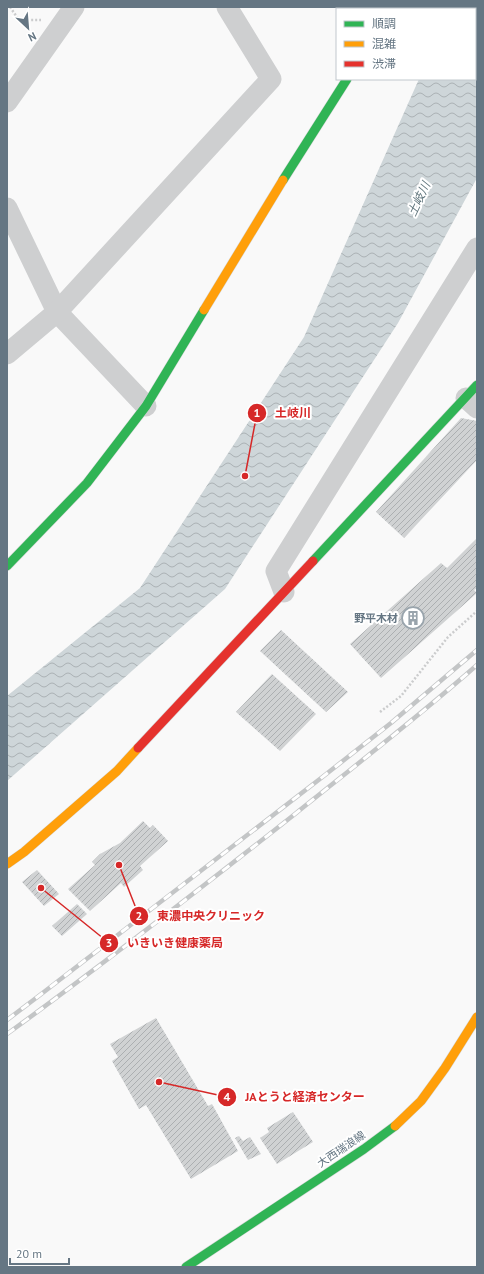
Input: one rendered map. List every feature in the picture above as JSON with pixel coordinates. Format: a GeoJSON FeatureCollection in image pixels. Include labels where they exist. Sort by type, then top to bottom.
{"type":"FeatureCollection","features":[{"type":"Feature","properties":{"kind":"street"},"geometry":{"type":"LineString","coordinates":[[7,354],[57,312],[270,79],[227,7]]}},
{"type":"Feature","properties":{"kind":"street"},"geometry":{"type":"LineString","coordinates":[[7,102],[70,13]]}},
{"type":"Feature","properties":{"kind":"street"},"geometry":{"type":"LineString","coordinates":[[7,566],[87,483],[146,406],[268,204],[346,80]]}},
{"type":"Feature","properties":{"kind":"street"},"geometry":{"type":"LineString","coordinates":[[7,208],[57,312],[146,406]]}},
{"type":"Feature","properties":{"kind":"street"},"geometry":{"type":"LineString","coordinates":[[284,592],[276,571],[477,248]]}},
{"type":"Feature","properties":{"kind":"street"},"geometry":{"type":"LineString","coordinates":[[7,864],[24,852],[117,771],[284,592],[473,397]]}},
{"type":"Feature","properties":{"kind":"street","name":"大西瑞浪線"},"geometry":{"type":"LineString","coordinates":[[186,1267],[393,1128],[425,1095],[446,1068],[477,1017]]}},
{"type":"Feature","properties":{"kind":"path"},"geometry":{"type":"LineString","coordinates":[[10,7],[19,20],[70,13]]}},
{"type":"Feature","properties":{"kind":"path"},"geometry":{"type":"LineString","coordinates":[[380,712],[401,696],[448,637],[477,611]]}},
{"type":"Feature","properties":{"kind":"water"},"geometry":{"type":"Polygon","coordinates":[[[477,7],[477,178],[398,323],[225,589],[7,781],[7,696],[140,588],[304,337],[419,80],[476,80],[476,8],[450,8],[477,7]]]}},
{"type":"Feature","properties":{"kind":"building"},"geometry":{"type":"Polygon","coordinates":[[[461,418],[477,421],[477,460],[404,538],[376,512],[461,418]]]}},
{"type":"Feature","properties":{"kind":"building","name":"野平木材"},"geometry":{"type":"Polygon","coordinates":[[[477,538],[477,588],[474,590],[477,593],[381,678],[350,644],[441,563],[447,568],[477,538]]]}},
{"type":"Feature","properties":{"kind":"building"},"geometry":{"type":"Polygon","coordinates":[[[281,630],[348,692],[326,712],[260,651],[281,630]]]}},
{"type":"Feature","properties":{"kind":"building"},"geometry":{"type":"Polygon","coordinates":[[[272,674],[316,714],[280,751],[236,712],[272,674]]]}},
{"type":"Feature","properties":{"kind":"building"},"geometry":{"type":"Polygon","coordinates":[[[143,821],[150,828],[153,825],[168,841],[140,866],[143,870],[124,887],[121,883],[90,911],[68,889],[95,865],[92,862],[100,854],[120,843],[143,821]]]}},
{"type":"Feature","properties":{"kind":"building"},"geometry":{"type":"Polygon","coordinates":[[[37,870],[59,894],[44,906],[22,882],[37,870]]]}},
{"type":"Feature","properties":{"kind":"building"},"geometry":{"type":"Polygon","coordinates":[[[77,904],[87,914],[62,936],[52,926],[77,904]]]}},
{"type":"Feature","properties":{"kind":"building"},"geometry":{"type":"Polygon","coordinates":[[[156,1018],[208,1106],[212,1104],[238,1151],[191,1179],[146,1105],[139,1109],[112,1061],[118,1057],[110,1044],[156,1018]]]}},
{"type":"Feature","properties":{"kind":"building"},"geometry":{"type":"Polygon","coordinates":[[[293,1112],[313,1142],[277,1164],[260,1138],[269,1132],[267,1128],[293,1112]]]}},
{"type":"Feature","properties":{"kind":"building"},"geometry":{"type":"Polygon","coordinates":[[[239,1136],[243,1141],[250,1137],[261,1154],[248,1160],[235,1138],[239,1136]]]}},
{"type":"Feature","properties":{"kind":"railway"},"geometry":{"type":"LineString","coordinates":[[7,1020],[325,775],[391,723],[477,650]]}},
{"type":"Feature","properties":{"kind":"railway"},"geometry":{"type":"LineString","coordinates":[[7,1034],[188,898],[410,722],[477,665]]}},
{"type":"Feature","properties":{"kind":"traffic: fast"},"geometry":{"type":"LineString","coordinates":[[283,180],[346,80]]}},
{"type":"Feature","properties":{"kind":"traffic: fast"},"geometry":{"type":"LineString","coordinates":[[7,566],[87,483],[146,406],[204,310]]}},
{"type":"Feature","properties":{"kind":"traffic: fast"},"geometry":{"type":"LineString","coordinates":[[313,561],[477,385]]}},
{"type":"Feature","properties":{"kind":"traffic: fast"},"geometry":{"type":"LineString","coordinates":[[186,1267],[364,1149],[395,1126]]}},
{"type":"Feature","properties":{"kind":"traffic: slow"},"geometry":{"type":"LineString","coordinates":[[204,310],[283,180]]}},
{"type":"Feature","properties":{"kind":"traffic: slow"},"geometry":{"type":"LineString","coordinates":[[7,864],[24,852],[117,771],[138,748]]}},
{"type":"Feature","properties":{"kind":"traffic: slow"},"geometry":{"type":"LineString","coordinates":[[395,1126],[421,1101],[445,1068],[477,1017]]}},
{"type":"Feature","properties":{"kind":"traffic: jam"},"geometry":{"type":"LineString","coordinates":[[138,748],[313,561]]}},
{"type":"Feature","properties":{"kind":"place","name":"土岐川"},"geometry":{"type":"Point","coordinates":[245,476]}},
{"type":"Feature","properties":{"kind":"place","name":"野平木材"},"geometry":{"type":"Point","coordinates":[413,618]}},
{"type":"Feature","properties":{"kind":"place","name":"東濃中央クリニック"},"geometry":{"type":"Point","coordinates":[119,865]}},
{"type":"Feature","properties":{"kind":"place","name":"いきいき健康薬局"},"geometry":{"type":"Point","coordinates":[41,888]}},
{"type":"Feature","properties":{"kind":"place","name":"JAとうと経済センター"},"geometry":{"type":"Point","coordinates":[159,1082]}}]}
